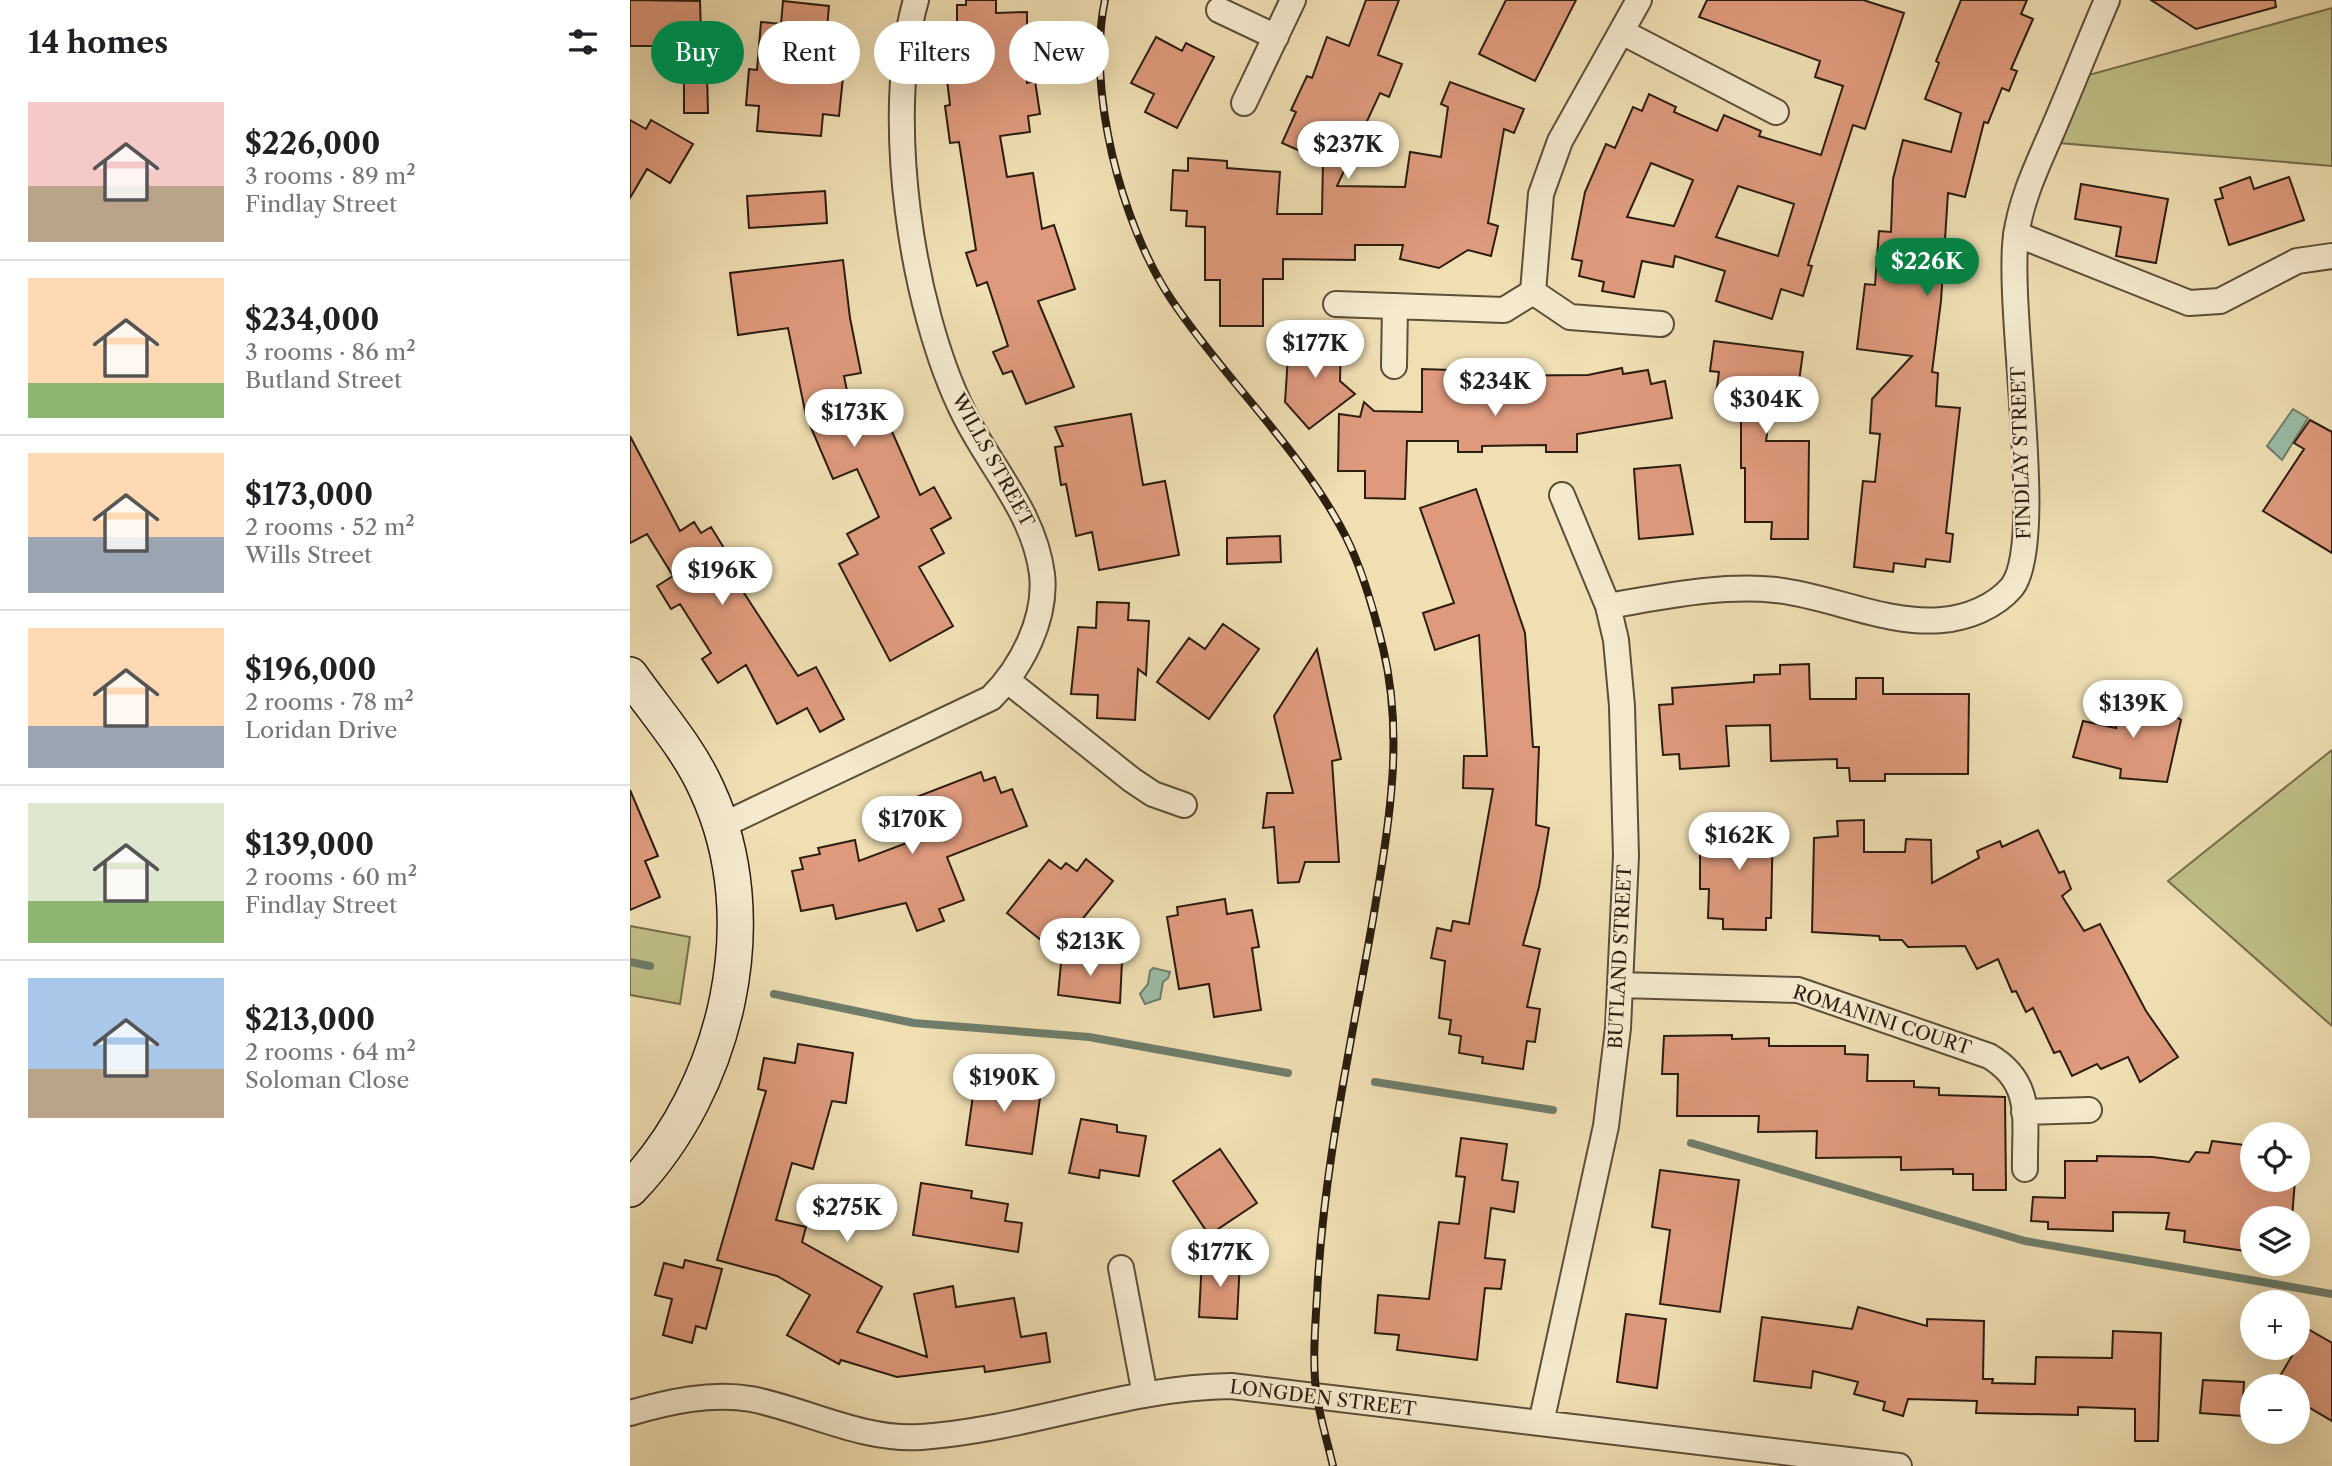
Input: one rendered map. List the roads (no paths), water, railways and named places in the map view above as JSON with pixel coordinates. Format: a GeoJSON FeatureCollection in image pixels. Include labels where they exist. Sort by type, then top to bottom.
{"type":"FeatureCollection","features":[{"type":"Feature","properties":{"kind":"street","name":"WILLS STREET"},"geometry":{"type":"LineString","coordinates":[[721,826],[972,710],[991,698],[1008,681],[1025,651],[1037,620],[1042,578],[1037,545],[1026,517],[979,442],[949,378],[908,227],[904,106],[906,53],[916,0]]}},
{"type":"Feature","properties":{"kind":"street"},"geometry":{"type":"LineString","coordinates":[[1244,103],[1293,0]]}},
{"type":"Feature","properties":{"kind":"street"},"geometry":{"type":"LineString","coordinates":[[1533,292],[1541,194],[1560,141],[1639,0]]}},
{"type":"Feature","properties":{"kind":"street","name":"FINDLAY STREET"},"geometry":{"type":"LineString","coordinates":[[1608,606],[1671,596],[1775,590],[1894,617],[1942,620],[1984,610],[2013,586],[2025,547],[2026,489],[2012,277],[2016,234],[2028,188],[2107,0]]}},
{"type":"Feature","properties":{"kind":"street"},"geometry":{"type":"LineString","coordinates":[[1219,10],[1276,37]]}},
{"type":"Feature","properties":{"kind":"street"},"geometry":{"type":"LineString","coordinates":[[1622,32],[1776,111]]}},
{"type":"Feature","properties":{"kind":"street"},"geometry":{"type":"LineString","coordinates":[[2016,234],[2189,303],[2220,301],[2297,261],[2332,256]]}},
{"type":"Feature","properties":{"kind":"street"},"geometry":{"type":"LineString","coordinates":[[1336,304],[1504,310],[1533,292]]}},
{"type":"Feature","properties":{"kind":"street"},"geometry":{"type":"LineString","coordinates":[[1533,292],[1570,317],[1661,324]]}},
{"type":"Feature","properties":{"kind":"street"},"geometry":{"type":"LineString","coordinates":[[1394,366],[1395,306]]}},
{"type":"Feature","properties":{"kind":"street","name":"BUTLAND STREET"},"geometry":{"type":"LineString","coordinates":[[1541,1423],[1606,1126],[1620,985],[1626,856],[1621,693],[1608,606],[1562,495]]}},
{"type":"Feature","properties":{"kind":"street"},"geometry":{"type":"LineString","coordinates":[[630,675],[706,788],[721,826],[736,889],[735,930],[723,1017],[709,1065],[693,1100],[664,1146],[630,1189]]}},
{"type":"Feature","properties":{"kind":"street"},"geometry":{"type":"LineString","coordinates":[[1008,681],[1132,780],[1153,794],[1184,805]]}},
{"type":"Feature","properties":{"kind":"street","name":"ROMANINI COURT"},"geometry":{"type":"LineString","coordinates":[[1620,985],[1775,987],[1822,997],[1970,1048],[1999,1062],[2019,1085],[2024,1112],[2025,1169]]}},
{"type":"Feature","properties":{"kind":"street"},"geometry":{"type":"LineString","coordinates":[[2024,1112],[2089,1110]]}},
{"type":"Feature","properties":{"kind":"street"},"geometry":{"type":"LineString","coordinates":[[1121,1268],[1145,1395]]}},
{"type":"Feature","properties":{"kind":"street","name":"LONGDEN STREET"},"geometry":{"type":"LineString","coordinates":[[630,1413],[689,1399],[749,1399],[880,1435],[918,1437],[959,1433],[1145,1395],[1231,1385],[1541,1423],[1717,1455],[1899,1466]]}},
{"type":"Feature","properties":{"kind":"waterway"},"geometry":{"type":"LineString","coordinates":[[630,962],[650,966]]}},
{"type":"Feature","properties":{"kind":"waterway"},"geometry":{"type":"LineString","coordinates":[[774,994],[914,1023],[1089,1037],[1288,1073]]}},
{"type":"Feature","properties":{"kind":"waterway"},"geometry":{"type":"LineString","coordinates":[[1375,1082],[1553,1110]]}},
{"type":"Feature","properties":{"kind":"waterway"},"geometry":{"type":"LineString","coordinates":[[1691,1143],[2025,1241],[2332,1294]]}},
{"type":"Feature","properties":{"kind":"railway"},"geometry":{"type":"LineString","coordinates":[[1105,0],[1100,35],[1104,114],[1123,195],[1137,233],[1153,268],[1192,329],[1285,444],[1328,505],[1358,563],[1372,606],[1390,682],[1393,750],[1389,818],[1339,1107],[1320,1249],[1315,1386],[1333,1466]]}}]}
